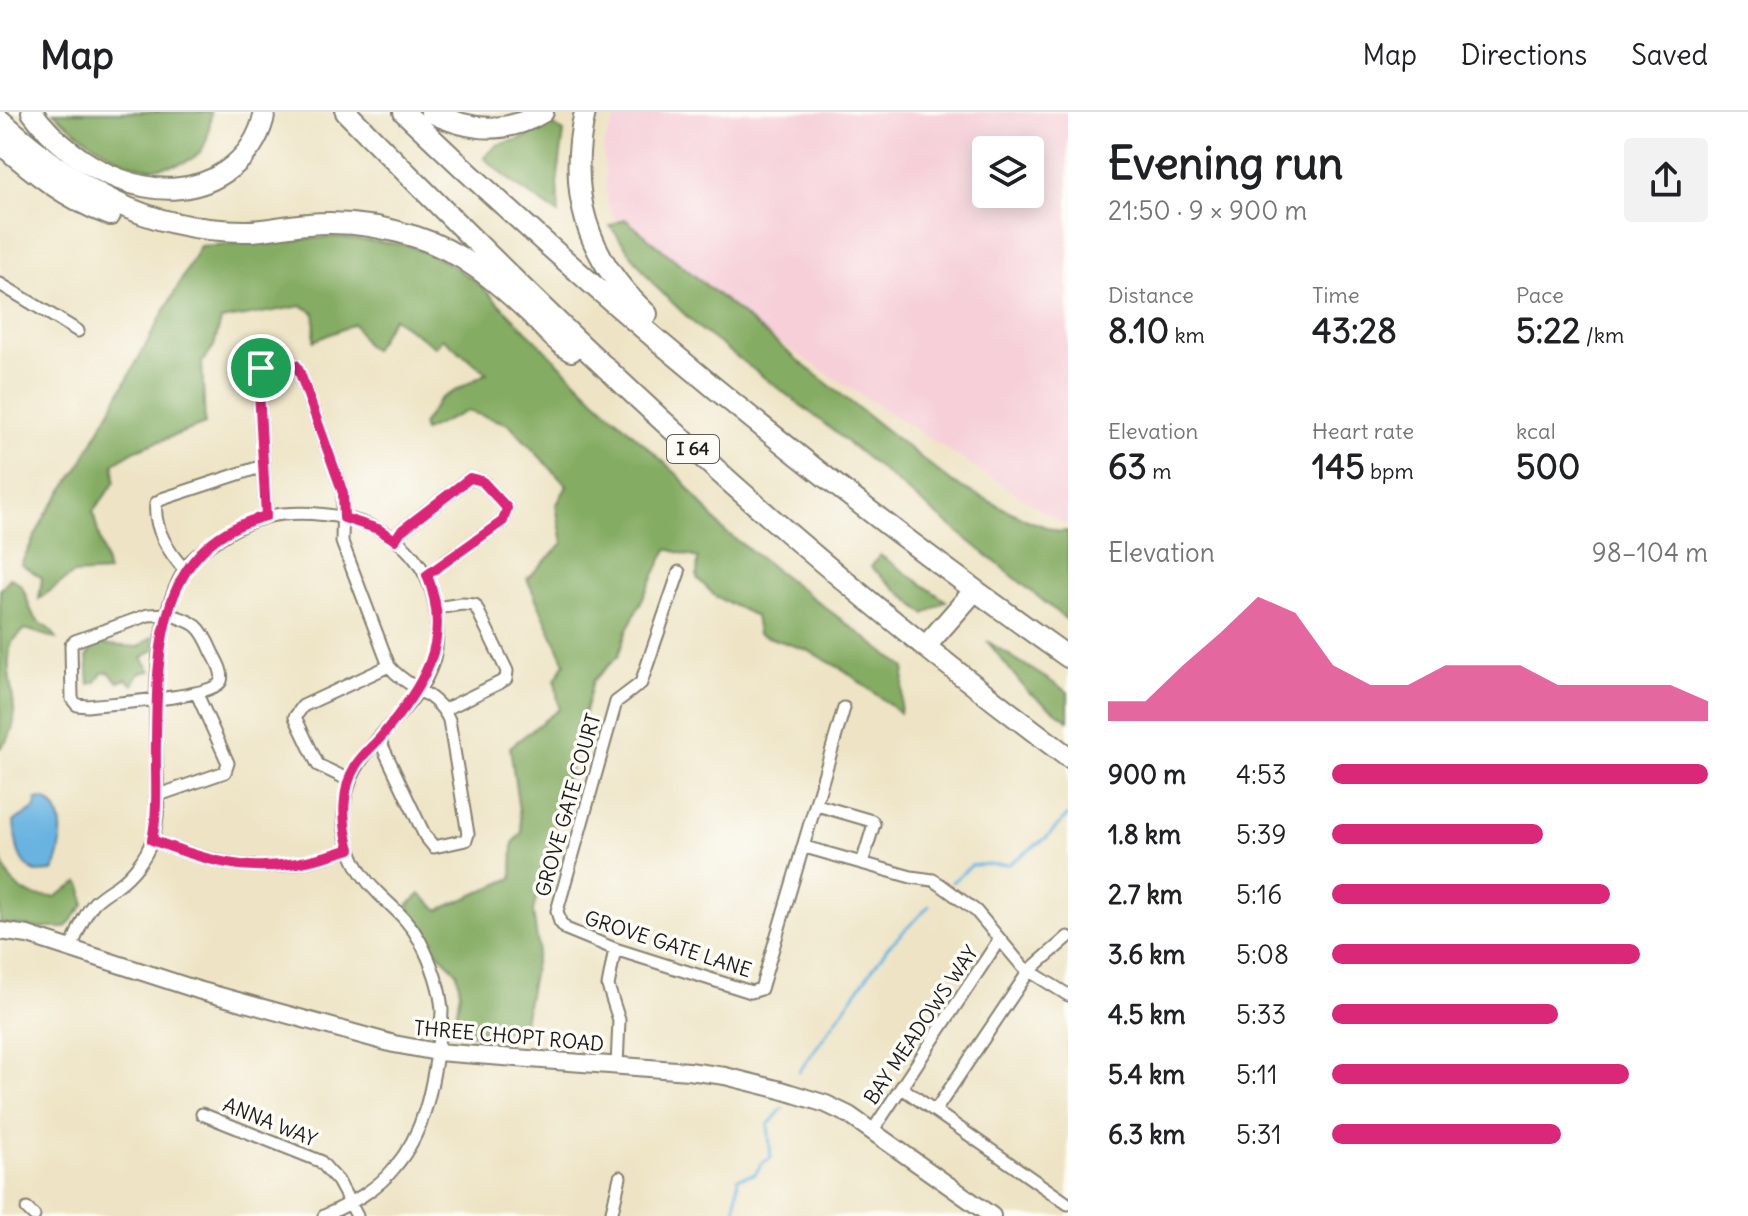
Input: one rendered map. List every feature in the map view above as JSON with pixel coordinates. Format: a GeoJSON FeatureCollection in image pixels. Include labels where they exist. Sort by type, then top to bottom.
{"type":"FeatureCollection","features":[{"type":"Feature","properties":{"kind":"highway"},"geometry":{"type":"LineString","coordinates":[[32,112],[64,146],[103,171],[141,185],[177,189],[207,182],[234,166],[255,139],[265,112]]}},
{"type":"Feature","properties":{"kind":"highway","name":"I 64"},"geometry":{"type":"LineString","coordinates":[[346,112],[621,383],[781,527],[925,647],[1068,757]]}},
{"type":"Feature","properties":{"kind":"highway"},"geometry":{"type":"LineString","coordinates":[[404,112],[530,229],[752,418],[975,590],[1068,657]]}},
{"type":"Feature","properties":{"kind":"highway"},"geometry":{"type":"LineString","coordinates":[[431,112],[464,125],[488,129],[517,125],[543,112]]}},
{"type":"Feature","properties":{"kind":"highway"},"geometry":{"type":"LineString","coordinates":[[585,112],[577,163],[579,188],[586,222],[602,261],[627,295],[682,345],[752,418]]}},
{"type":"Feature","properties":{"kind":"highway"},"geometry":{"type":"LineString","coordinates":[[0,120],[62,173],[112,202],[179,224],[249,231]]}},
{"type":"Feature","properties":{"kind":"highway"},"geometry":{"type":"LineString","coordinates":[[0,143],[27,168],[62,192],[125,221],[193,234],[309,224],[356,225],[397,232],[438,245],[474,264],[566,348],[621,383]]}},
{"type":"Feature","properties":{"kind":"highway"},"geometry":{"type":"LineString","coordinates":[[925,647],[975,590]]}},
{"type":"Feature","properties":{"kind":"main road","name":"THREE CHOPT ROAD"},"geometry":{"type":"LineString","coordinates":[[0,931],[28,935],[198,990],[378,1040],[437,1052],[689,1071],[759,1084],[826,1104],[873,1130],[992,1216]]}},
{"type":"Feature","properties":{"kind":"street"},"geometry":{"type":"LineString","coordinates":[[0,284],[78,331]]}},
{"type":"Feature","properties":{"kind":"street"},"geometry":{"type":"LineString","coordinates":[[266,516],[258,372],[268,366],[296,365],[343,493],[342,542],[389,666],[444,710],[451,730],[468,834],[466,840],[434,847],[425,836],[379,739]]}},
{"type":"Feature","properties":{"kind":"street"},"geometry":{"type":"LineString","coordinates":[[185,570],[167,551],[156,503],[263,466]]}},
{"type":"Feature","properties":{"kind":"street"},"geometry":{"type":"LineString","coordinates":[[395,540],[401,531],[470,478],[482,481],[507,508],[503,521],[427,575]]}},
{"type":"Feature","properties":{"kind":"street"},"geometry":{"type":"LineString","coordinates":[[71,948],[86,914],[99,898],[133,871],[152,840],[156,796],[157,670],[168,614],[185,570],[195,556],[251,520],[266,516],[311,514],[344,518],[378,529],[395,540],[427,575],[436,608],[435,652],[419,688],[355,766],[349,780],[344,818],[356,866],[377,893],[405,918],[430,962],[442,1011],[427,1105],[411,1144],[392,1171],[351,1204],[324,1216]]}},
{"type":"Feature","properties":{"kind":"street","name":"GROVE GATE COURT"},"geometry":{"type":"LineString","coordinates":[[560,922],[557,911],[616,702],[641,683],[679,572]]}},
{"type":"Feature","properties":{"kind":"street"},"geometry":{"type":"LineString","coordinates":[[436,608],[475,605],[507,671],[506,679],[444,710]]}},
{"type":"Feature","properties":{"kind":"street"},"geometry":{"type":"LineString","coordinates":[[168,614],[200,626],[221,672],[222,678],[215,688],[197,694],[77,705],[72,699],[69,649],[75,641],[148,615],[168,614]]}},
{"type":"Feature","properties":{"kind":"street"},"geometry":{"type":"LineString","coordinates":[[349,780],[318,765],[296,722],[297,712],[303,706],[389,666]]}},
{"type":"Feature","properties":{"kind":"street"},"geometry":{"type":"LineString","coordinates":[[156,796],[225,772],[227,768],[228,763],[197,694]]}},
{"type":"Feature","properties":{"kind":"street"},"geometry":{"type":"LineString","coordinates":[[844,708],[805,847],[933,880],[976,911],[1029,971],[1068,995]]}},
{"type":"Feature","properties":{"kind":"street"},"geometry":{"type":"LineString","coordinates":[[817,805],[872,821],[874,824],[862,863]]}},
{"type":"Feature","properties":{"kind":"street"},"geometry":{"type":"LineString","coordinates":[[152,840],[215,861],[258,867],[296,864],[350,849]]}},
{"type":"Feature","properties":{"kind":"street","name":"GROVE GATE LANE"},"geometry":{"type":"LineString","coordinates":[[560,922],[566,929],[615,949],[757,992],[768,974],[805,847]]}},
{"type":"Feature","properties":{"kind":"street"},"geometry":{"type":"LineString","coordinates":[[935,1111],[1029,971],[1068,937]]}},
{"type":"Feature","properties":{"kind":"street","name":"BAY MEADOWS WAY"},"geometry":{"type":"LineString","coordinates":[[873,1130],[999,940]]}},
{"type":"Feature","properties":{"kind":"street"},"geometry":{"type":"LineString","coordinates":[[615,949],[608,986],[619,1020],[617,1066]]}},
{"type":"Feature","properties":{"kind":"street"},"geometry":{"type":"LineString","coordinates":[[902,1088],[1068,1204]]}},
{"type":"Feature","properties":{"kind":"street","name":"ANNA WAY"},"geometry":{"type":"LineString","coordinates":[[202,1114],[314,1158],[332,1172],[357,1216]]}},
{"type":"Feature","properties":{"kind":"street"},"geometry":{"type":"LineString","coordinates":[[611,1216],[620,1177]]}},
{"type":"Feature","properties":{"kind":"shaded area"},"geometry":{"type":"Polygon","coordinates":[[[618,112],[1068,112],[1068,527],[628,246],[608,204],[603,148],[618,112]]]}},
{"type":"Feature","properties":{"kind":"green space"},"geometry":{"type":"Polygon","coordinates":[[[53,112],[211,112],[209,132],[198,154],[183,163],[151,168],[123,161],[110,154],[53,112]]]}},
{"type":"Feature","properties":{"kind":"green space"},"geometry":{"type":"Polygon","coordinates":[[[548,122],[564,132],[557,183],[559,214],[513,183],[484,158],[497,145],[524,138],[548,122]]]}},
{"type":"Feature","properties":{"kind":"green space"},"geometry":{"type":"Polygon","coordinates":[[[625,219],[953,483],[1027,520],[1060,532],[1068,531],[1068,621],[816,417],[700,329],[654,285],[610,226],[625,219]]]}},
{"type":"Feature","properties":{"kind":"green space"},"geometry":{"type":"Polygon","coordinates":[[[334,237],[408,245],[444,261],[476,281],[595,399],[679,476],[722,529],[905,668],[900,713],[844,670],[807,650],[758,634],[755,616],[716,597],[697,578],[698,558],[667,549],[627,630],[618,656],[593,681],[533,911],[538,947],[523,1027],[468,1035],[453,1032],[460,992],[457,972],[435,950],[408,905],[420,894],[439,910],[512,878],[513,843],[522,833],[510,747],[559,709],[555,680],[565,663],[527,579],[563,543],[556,506],[567,486],[509,424],[467,411],[424,431],[422,425],[440,399],[487,373],[442,338],[436,347],[393,318],[373,350],[366,345],[354,324],[314,341],[315,313],[302,306],[221,320],[214,346],[202,363],[205,424],[136,450],[114,463],[115,482],[93,512],[108,572],[73,574],[39,599],[42,578],[21,564],[46,514],[78,469],[200,246],[334,237]]]}},
{"type":"Feature","properties":{"kind":"green space"},"geometry":{"type":"Polygon","coordinates":[[[880,555],[946,601],[925,614],[871,567],[880,555]]]}},
{"type":"Feature","properties":{"kind":"green space"},"geometry":{"type":"Polygon","coordinates":[[[10,578],[21,586],[34,616],[57,639],[25,629],[11,643],[9,666],[14,720],[8,739],[0,748],[0,590],[10,578]]]}},
{"type":"Feature","properties":{"kind":"green space"},"geometry":{"type":"Polygon","coordinates":[[[152,637],[155,649],[142,658],[151,671],[139,673],[133,685],[126,679],[118,682],[109,672],[102,673],[96,682],[89,684],[87,656],[95,644],[138,647],[152,637]]]}},
{"type":"Feature","properties":{"kind":"green space"},"geometry":{"type":"Polygon","coordinates":[[[987,641],[1068,692],[1068,720],[1027,691],[987,641]]]}},
{"type":"Feature","properties":{"kind":"green space"},"geometry":{"type":"Polygon","coordinates":[[[0,857],[10,879],[21,890],[35,896],[55,897],[79,882],[84,905],[65,928],[0,923],[0,857]]]}},
{"type":"Feature","properties":{"kind":"water"},"geometry":{"type":"Polygon","coordinates":[[[44,799],[57,812],[61,842],[53,871],[36,872],[21,857],[14,822],[36,807],[36,800],[44,799]]]}},
{"type":"Feature","properties":{"kind":"waterway"},"geometry":{"type":"LineString","coordinates":[[952,882],[972,865],[1009,864],[1046,838],[1068,815]]}},
{"type":"Feature","properties":{"kind":"waterway"},"geometry":{"type":"LineString","coordinates":[[799,1072],[888,947],[929,906]]}},
{"type":"Feature","properties":{"kind":"waterway"},"geometry":{"type":"LineString","coordinates":[[735,1216],[738,1178],[755,1174],[762,1163],[771,1158],[768,1125],[783,1108]]}},
{"type":"Feature","properties":{"kind":"route"},"geometry":{"type":"LineString","coordinates":[[296,365],[343,493],[344,518],[378,529],[395,540],[401,531],[470,478],[482,481],[507,508],[507,516],[427,575],[436,608],[435,652],[419,688],[355,766],[345,800],[344,818],[350,849],[296,864],[241,867],[186,853],[152,840],[157,803],[157,670],[170,605],[187,566],[212,543],[251,520],[266,516],[257,380],[261,368],[296,365]]}}]}
